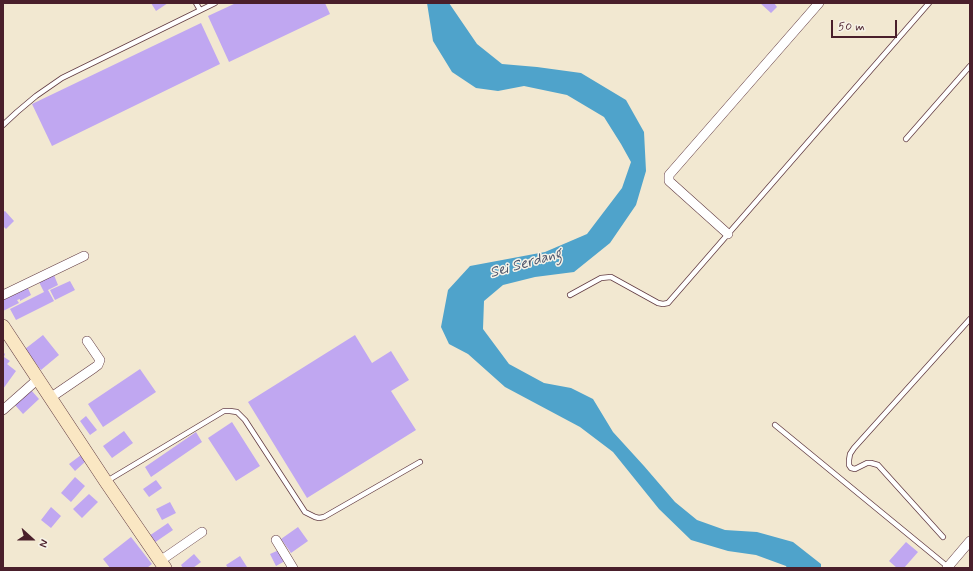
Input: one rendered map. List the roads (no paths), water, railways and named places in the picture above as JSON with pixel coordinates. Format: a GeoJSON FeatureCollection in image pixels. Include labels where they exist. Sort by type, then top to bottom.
{"type":"FeatureCollection","features":[{"type":"Feature","properties":{"kind":"street"},"geometry":{"type":"LineString","coordinates":[[728,234],[669,181],[669,175],[819,3]]}},
{"type":"Feature","properties":{"kind":"street"},"geometry":{"type":"LineString","coordinates":[[3,295],[84,256]]}},
{"type":"Feature","properties":{"kind":"street"},"geometry":{"type":"LineString","coordinates":[[3,326],[163,566],[202,532]]}},
{"type":"Feature","properties":{"kind":"street"},"geometry":{"type":"LineString","coordinates":[[50,398],[98,365],[100,360],[87,341]]}},
{"type":"Feature","properties":{"kind":"street"},"geometry":{"type":"LineString","coordinates":[[3,410],[38,380]]}},
{"type":"Feature","properties":{"kind":"street"},"geometry":{"type":"LineString","coordinates":[[276,540],[293,568]]}},
{"type":"Feature","properties":{"kind":"street"},"geometry":{"type":"LineString","coordinates":[[947,567],[970,541]]}},
{"type":"Feature","properties":{"kind":"lane"},"geometry":{"type":"LineString","coordinates":[[196,3],[200,10]]}},
{"type":"Feature","properties":{"kind":"lane"},"geometry":{"type":"LineString","coordinates":[[3,125],[36,96],[62,78],[215,3]]}},
{"type":"Feature","properties":{"kind":"lane"},"geometry":{"type":"LineString","coordinates":[[570,295],[600,278],[611,277],[658,303],[668,303],[929,3]]}},
{"type":"Feature","properties":{"kind":"lane"},"geometry":{"type":"LineString","coordinates":[[906,139],[970,66]]}},
{"type":"Feature","properties":{"kind":"lane"},"geometry":{"type":"LineString","coordinates":[[943,537],[878,465],[867,463],[855,469],[851,468],[849,465],[849,460],[850,454],[854,448],[970,319]]}},
{"type":"Feature","properties":{"kind":"lane"},"geometry":{"type":"LineString","coordinates":[[106,482],[224,411],[237,412],[245,420],[305,512],[315,517],[324,517],[420,462]]}},
{"type":"Feature","properties":{"kind":"lane"},"geometry":{"type":"LineString","coordinates":[[774,425],[947,567]]}},
{"type":"Feature","properties":{"kind":"water","name":"Sei Serdang"},"geometry":{"type":"Polygon","coordinates":[[[427,3],[449,3],[477,44],[502,64],[581,73],[626,100],[644,132],[646,171],[636,205],[610,243],[574,272],[535,277],[503,285],[484,301],[483,329],[509,364],[544,383],[571,388],[593,399],[613,432],[675,502],[697,520],[725,530],[757,532],[793,542],[821,564],[821,568],[787,568],[786,566],[756,555],[728,551],[691,540],[659,509],[613,452],[580,427],[505,387],[468,354],[449,344],[441,327],[448,290],[470,266],[545,252],[587,234],[622,188],[631,162],[604,117],[567,95],[524,86],[498,91],[476,88],[452,72],[433,41],[427,3]]]}}]}
